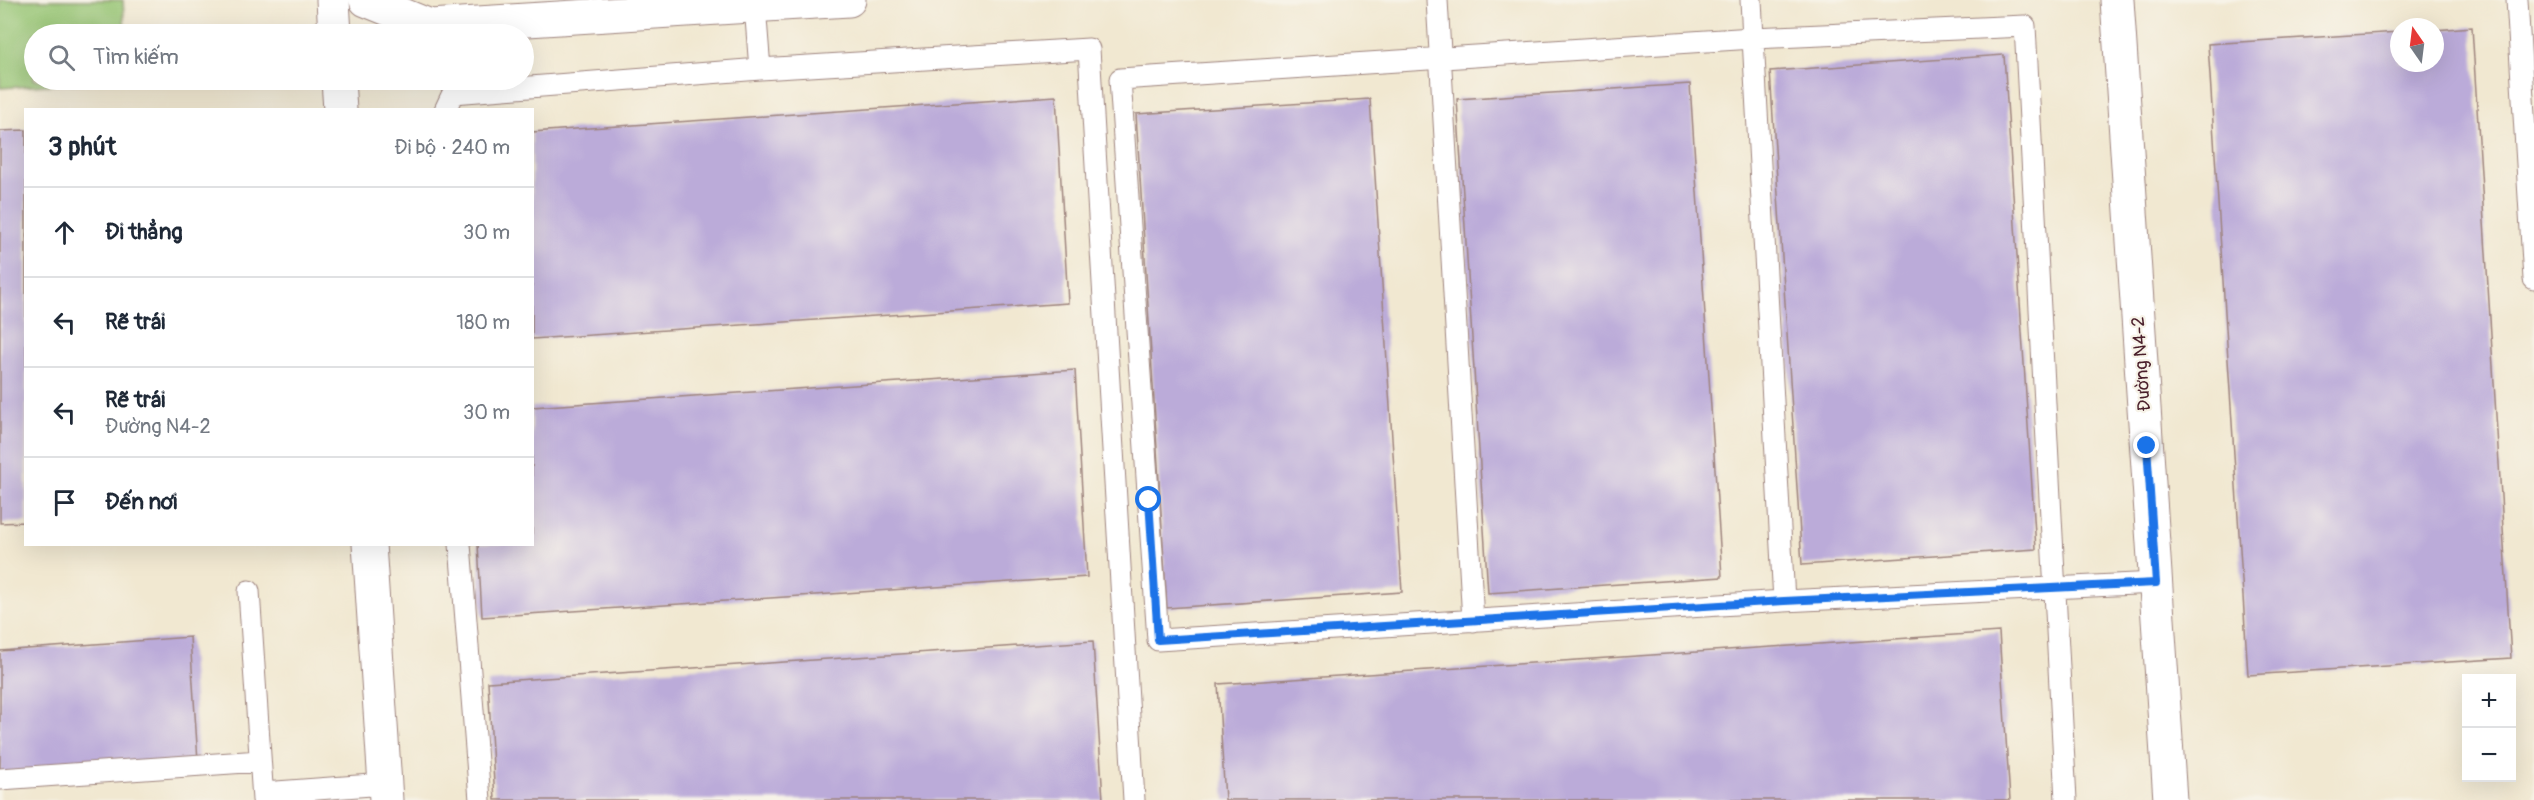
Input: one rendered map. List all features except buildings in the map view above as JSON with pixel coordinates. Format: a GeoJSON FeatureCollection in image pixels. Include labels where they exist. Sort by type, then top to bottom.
{"type":"FeatureCollection","features":[{"type":"Feature","properties":{"kind":"street"},"geometry":{"type":"LineString","coordinates":[[333,0],[334,24]]}},
{"type":"Feature","properties":{"kind":"street"},"geometry":{"type":"LineString","coordinates":[[366,0],[425,24]]}},
{"type":"Feature","properties":{"kind":"street"},"geometry":{"type":"LineString","coordinates":[[462,24],[849,0]]}},
{"type":"Feature","properties":{"kind":"street","name":"Đường N4-2"},"geometry":{"type":"LineString","coordinates":[[2117,0],[2170,800]]}},
{"type":"Feature","properties":{"kind":"street"},"geometry":{"type":"LineString","coordinates":[[339,90],[340,108]]}},
{"type":"Feature","properties":{"kind":"street"},"geometry":{"type":"LineString","coordinates":[[369,546],[385,792]]}},
{"type":"Feature","properties":{"kind":"lane"},"geometry":{"type":"LineString","coordinates":[[1437,0],[1473,621]]}},
{"type":"Feature","properties":{"kind":"lane"},"geometry":{"type":"LineString","coordinates":[[1751,0],[1784,601]]}},
{"type":"Feature","properties":{"kind":"lane"},"geometry":{"type":"LineString","coordinates":[[2517,0],[2534,279]]}},
{"type":"Feature","properties":{"kind":"lane"},"geometry":{"type":"LineString","coordinates":[[755,6],[760,69]]}},
{"type":"Feature","properties":{"kind":"lane"},"geometry":{"type":"LineString","coordinates":[[2066,800],[2055,588],[2025,26],[1753,38],[1120,79],[1158,640],[1784,601],[2055,588],[2156,583]]}},
{"type":"Feature","properties":{"kind":"lane"},"geometry":{"type":"LineString","coordinates":[[534,87],[760,69],[1089,49],[1134,800]]}},
{"type":"Feature","properties":{"kind":"lane"},"geometry":{"type":"LineString","coordinates":[[446,108],[453,93],[491,90]]}},
{"type":"Feature","properties":{"kind":"lane"},"geometry":{"type":"LineString","coordinates":[[460,546],[480,800]]}},
{"type":"Feature","properties":{"kind":"lane"},"geometry":{"type":"LineString","coordinates":[[249,591],[263,796],[385,792]]}},
{"type":"Feature","properties":{"kind":"lane"},"geometry":{"type":"LineString","coordinates":[[0,779],[260,761]]}},
{"type":"Feature","properties":{"kind":"green space"},"geometry":{"type":"Polygon","coordinates":[[[0,0],[123,0],[124,24],[24,24],[24,86],[0,88],[0,0]]]}},
{"type":"Feature","properties":{"kind":"route"},"geometry":{"type":"LineString","coordinates":[[1149,500],[1158,640],[1784,601],[2156,583],[2147,446]]}}]}
